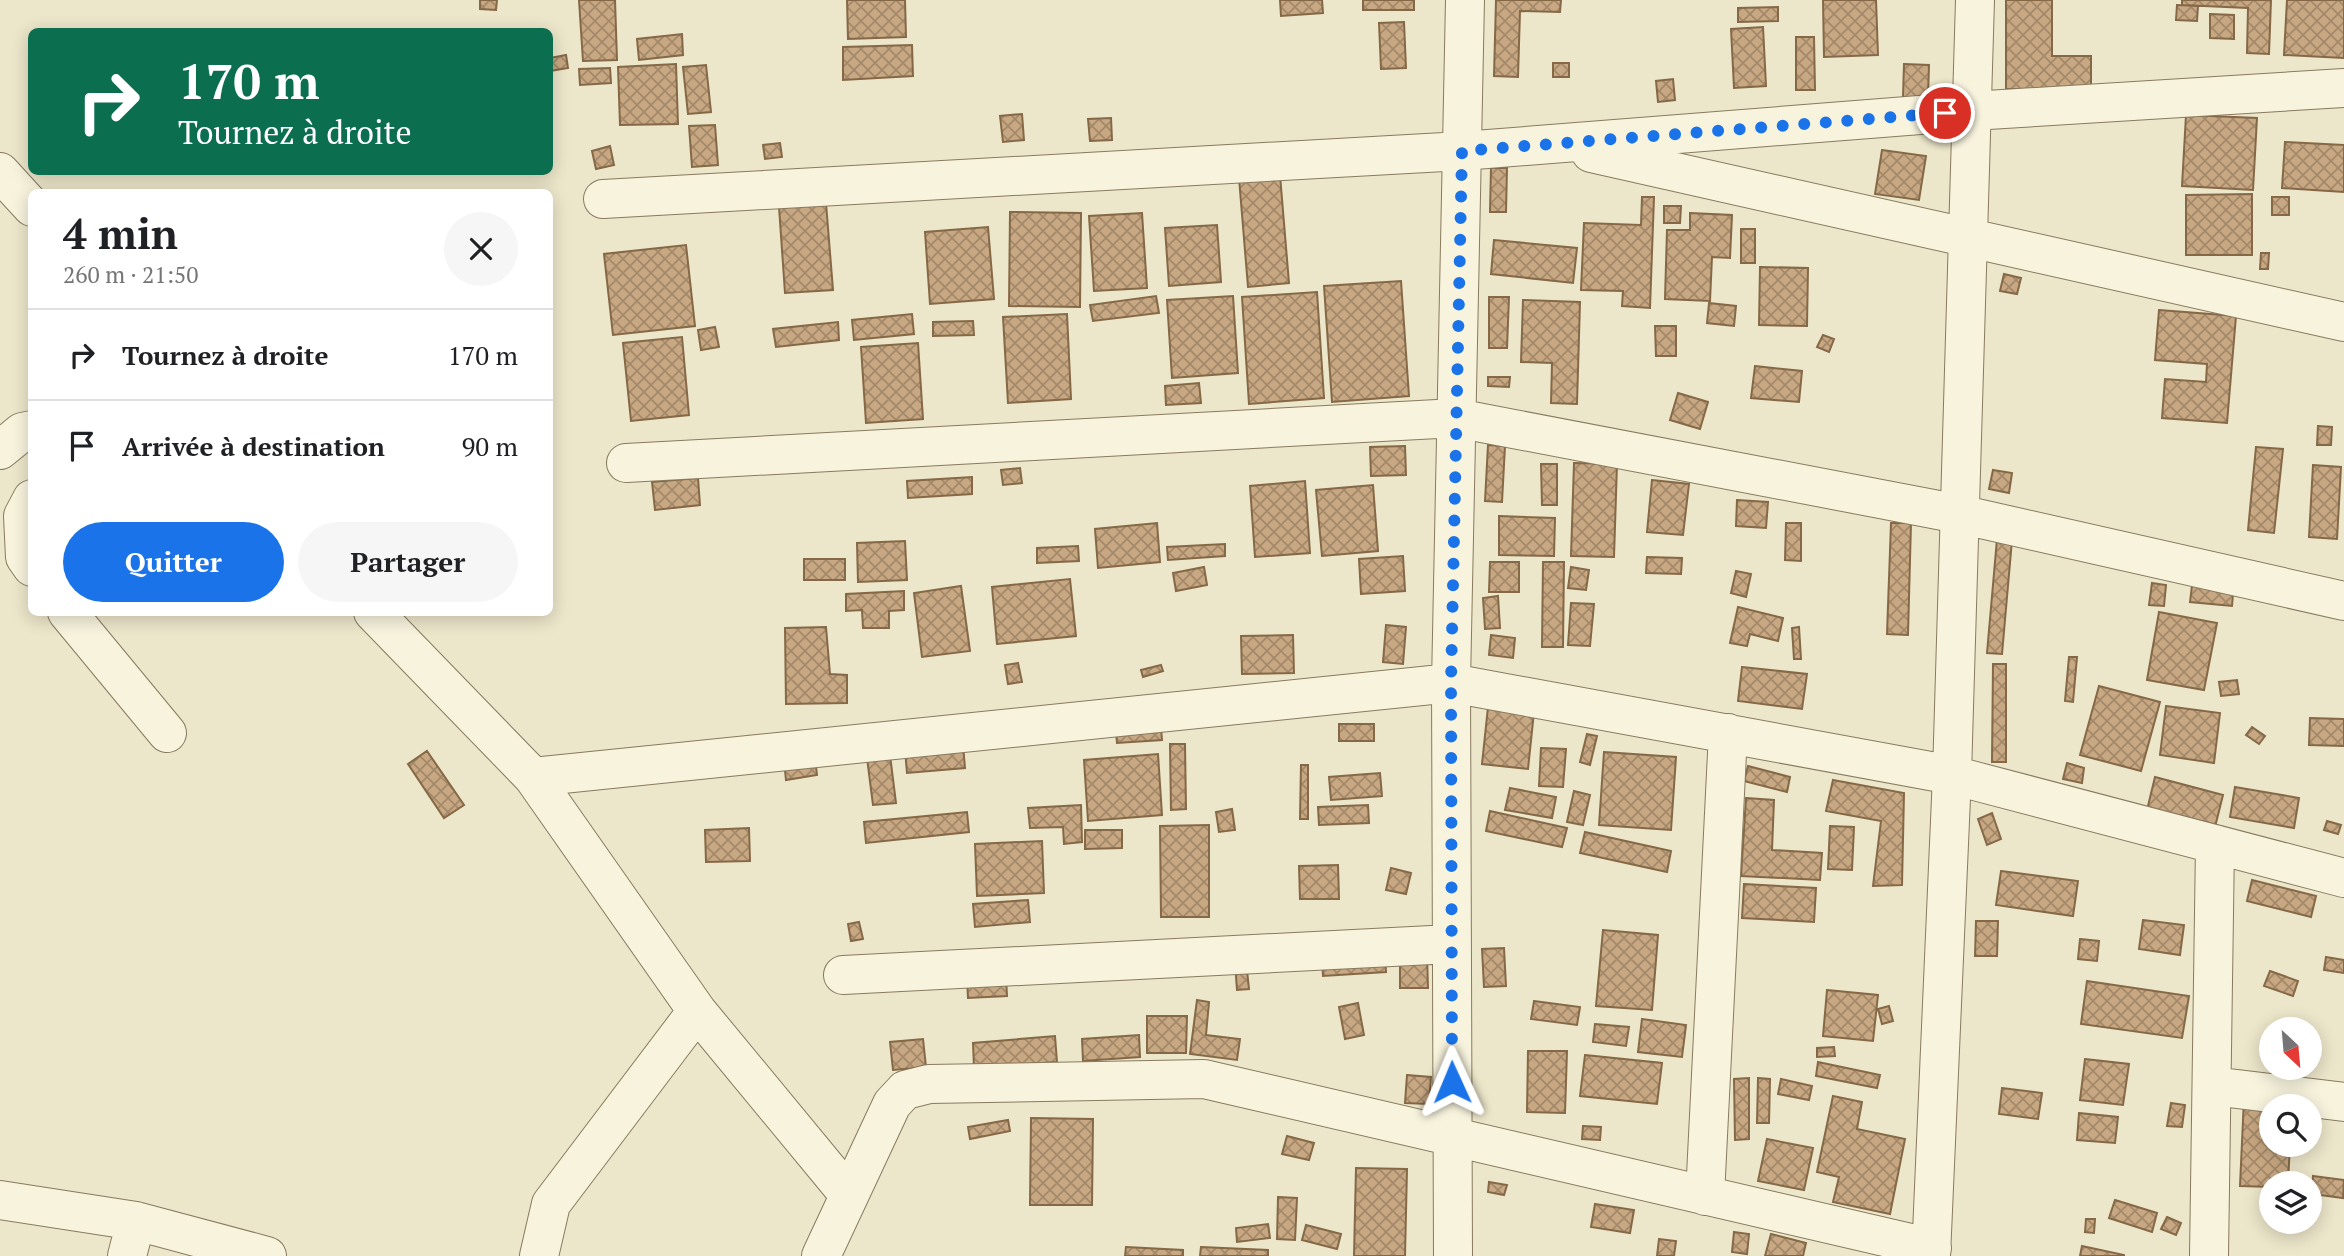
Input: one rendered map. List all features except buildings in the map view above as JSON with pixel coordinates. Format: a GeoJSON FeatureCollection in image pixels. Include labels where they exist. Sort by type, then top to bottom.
{"type":"FeatureCollection","features":[{"type":"Feature","properties":{"kind":"street"},"geometry":{"type":"LineString","coordinates":[[1453,1256],[1451,682],[1465,0]]}},
{"type":"Feature","properties":{"kind":"street"},"geometry":{"type":"LineString","coordinates":[[821,1256],[891,1104],[905,1090],[929,1084],[1204,1079],[1932,1252],[1952,775],[1975,0]]}},
{"type":"Feature","properties":{"kind":"street"},"geometry":{"type":"LineString","coordinates":[[603,199],[1462,151],[1971,111],[2344,88]]}},
{"type":"Feature","properties":{"kind":"street"},"geometry":{"type":"LineString","coordinates":[[1552,144],[2344,322]]}},
{"type":"Feature","properties":{"kind":"street"},"geometry":{"type":"LineString","coordinates":[[0,172],[28,203]]}},
{"type":"Feature","properties":{"kind":"street"},"geometry":{"type":"LineString","coordinates":[[626,463],[1456,418],[1959,514],[2344,601]]}},
{"type":"Feature","properties":{"kind":"street"},"geometry":{"type":"LineString","coordinates":[[0,450],[22,432],[28,431]]}},
{"type":"Feature","properties":{"kind":"street"},"geometry":{"type":"LineString","coordinates":[[28,507],[23,516],[25,557],[28,561]]}},
{"type":"Feature","properties":{"kind":"street"},"geometry":{"type":"LineString","coordinates":[[70,616],[167,733]]}},
{"type":"Feature","properties":{"kind":"street"},"geometry":{"type":"LineString","coordinates":[[377,616],[533,777],[697,1011],[849,1195]]}},
{"type":"Feature","properties":{"kind":"street"},"geometry":{"type":"LineString","coordinates":[[533,777],[1451,682],[1952,775],[2344,878]]}},
{"type":"Feature","properties":{"kind":"street"},"geometry":{"type":"LineString","coordinates":[[1705,1196],[1728,733]]}},
{"type":"Feature","properties":{"kind":"street"},"geometry":{"type":"LineString","coordinates":[[2209,1256],[2215,844]]}},
{"type":"Feature","properties":{"kind":"street"},"geometry":{"type":"LineString","coordinates":[[843,975],[1451,944]]}},
{"type":"Feature","properties":{"kind":"street"},"geometry":{"type":"LineString","coordinates":[[539,1256],[551,1204],[697,1011]]}},
{"type":"Feature","properties":{"kind":"street"},"geometry":{"type":"LineString","coordinates":[[2212,1086],[2344,1102]]}},
{"type":"Feature","properties":{"kind":"street"},"geometry":{"type":"LineString","coordinates":[[0,1200],[132,1239],[267,1256]]}},
{"type":"Feature","properties":{"kind":"route"},"geometry":{"type":"LineString","coordinates":[[1452,1082],[1451,682],[1462,151],[1945,113]]}}]}
